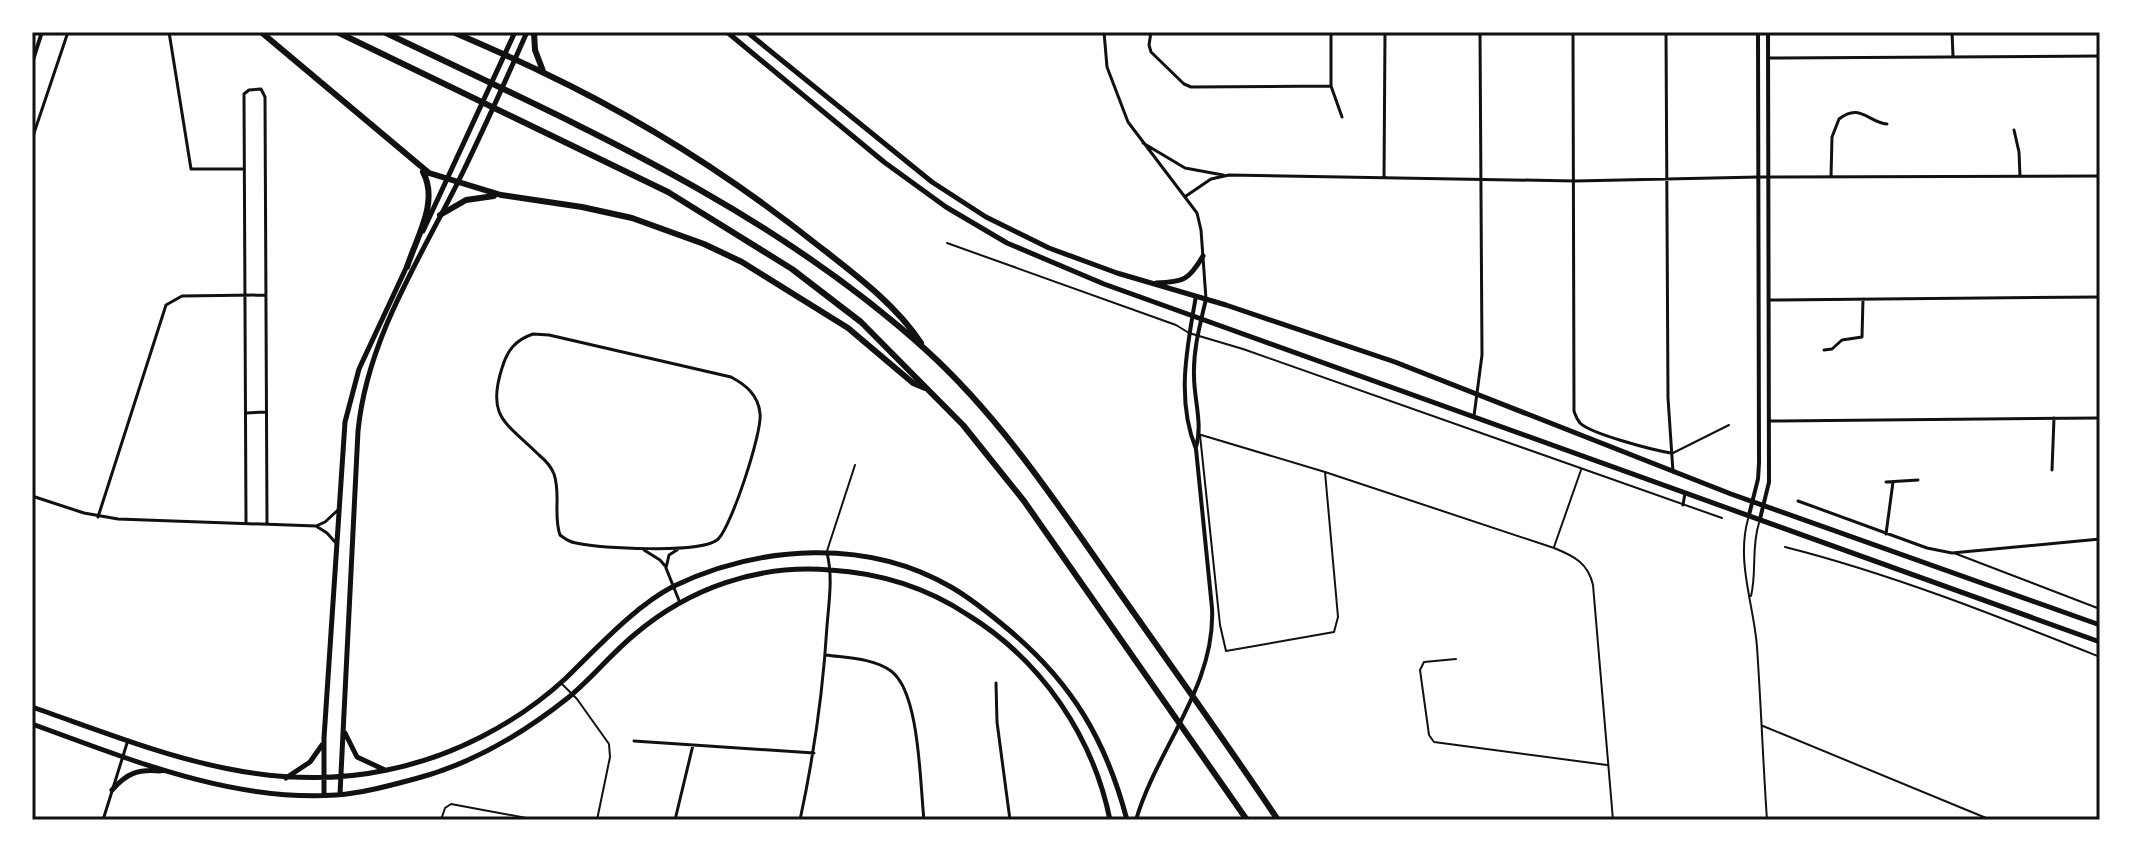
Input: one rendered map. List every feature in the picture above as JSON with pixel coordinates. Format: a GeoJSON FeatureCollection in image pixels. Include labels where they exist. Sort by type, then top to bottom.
{"type":"FeatureCollection","features":[{"type":"Feature","properties":{"kind":"highway"},"geometry":{"type":"LineString","coordinates":[[261,32],[429,173],[501,195],[620,215],[660,226],[704,244],[742,262],[812,304],[848,328],[913,383],[928,389]]}},
{"type":"Feature","properties":{"kind":"highway"},"geometry":{"type":"LineString","coordinates":[[337,32],[668,192],[780,261],[861,322],[963,425],[1024,501],[1247,820]]}},
{"type":"Feature","properties":{"kind":"highway"},"geometry":{"type":"LineString","coordinates":[[384,32],[665,169],[770,230],[843,281],[925,350],[976,403],[1052,497],[1278,820]]}},
{"type":"Feature","properties":{"kind":"highway"},"geometry":{"type":"LineString","coordinates":[[453,32],[544,72],[684,150],[773,210],[874,292],[913,331],[925,350]]}},
{"type":"Feature","properties":{"kind":"highway"},"geometry":{"type":"LineString","coordinates":[[534,32],[535,50],[544,72]]}},
{"type":"Feature","properties":{"kind":"highway"},"geometry":{"type":"LineString","coordinates":[[407,267],[430,202],[429,185],[419,165]]}},
{"type":"Feature","properties":{"kind":"highway"},"geometry":{"type":"LineString","coordinates":[[440,215],[466,200],[501,195]]}},
{"type":"Feature","properties":{"kind":"main road"},"geometry":{"type":"LineString","coordinates":[[324,795],[324,738],[345,422],[353,385],[515,32]]}},
{"type":"Feature","properties":{"kind":"main road"},"geometry":{"type":"LineString","coordinates":[[340,794],[362,396],[377,345],[527,32]]}},
{"type":"Feature","properties":{"kind":"main road"},"geometry":{"type":"LineString","coordinates":[[727,32],[895,171],[967,221],[1039,258],[2100,642]]}},
{"type":"Feature","properties":{"kind":"main road"},"geometry":{"type":"LineString","coordinates":[[747,32],[900,158],[965,204],[1049,248],[1395,362],[1763,506],[2100,625]]}},
{"type":"Feature","properties":{"kind":"main road"},"geometry":{"type":"LineString","coordinates":[[1151,283],[1174,283],[1188,278],[1203,256]]}},
{"type":"Feature","properties":{"kind":"main road"},"geometry":{"type":"LineString","coordinates":[[32,707],[200,763],[253,775],[323,778],[386,770],[414,764],[475,740],[526,710],[561,683],[613,632],[673,587],[741,562],[778,555],[827,553],[899,564],[923,573],[970,599],[1022,641],[1054,673],[1086,715],[1112,770],[1127,820]]}},
{"type":"Feature","properties":{"kind":"main road"},"geometry":{"type":"LineString","coordinates":[[32,724],[214,784],[259,792],[340,794],[417,778],[452,767],[518,734],[573,694],[636,633],[680,603],[708,589],[758,573],[803,568],[867,573],[921,590],[963,611],[1007,643],[1045,682],[1082,740],[1102,786],[1110,820]]}},
{"type":"Feature","properties":{"kind":"main road"},"geometry":{"type":"LineString","coordinates":[[344,728],[357,757],[386,770]]}},
{"type":"Feature","properties":{"kind":"main road"},"geometry":{"type":"LineString","coordinates":[[285,778],[316,756],[324,738]]}},
{"type":"Feature","properties":{"kind":"main road"},"geometry":{"type":"LineString","coordinates":[[112,790],[137,770],[169,771]]}},
{"type":"Feature","properties":{"kind":"street"},"geometry":{"type":"LineString","coordinates":[[32,63],[42,32]]}},
{"type":"Feature","properties":{"kind":"street"},"geometry":{"type":"LineString","coordinates":[[32,139],[68,32]]}},
{"type":"Feature","properties":{"kind":"street"},"geometry":{"type":"LineString","coordinates":[[169,32],[191,169],[244,169]]}},
{"type":"Feature","properties":{"kind":"street"},"geometry":{"type":"LineString","coordinates":[[1104,32],[1107,67],[1128,122],[1186,196],[1200,221],[1206,299],[1197,336],[1194,377],[1200,434],[1196,449]]}},
{"type":"Feature","properties":{"kind":"street"},"geometry":{"type":"LineString","coordinates":[[1151,32],[1151,52],[1191,87],[1331,86]]}},
{"type":"Feature","properties":{"kind":"street"},"geometry":{"type":"LineString","coordinates":[[1331,32],[1331,86],[1342,117]]}},
{"type":"Feature","properties":{"kind":"street"},"geometry":{"type":"LineString","coordinates":[[1384,178],[1385,32]]}},
{"type":"Feature","properties":{"kind":"street"},"geometry":{"type":"LineString","coordinates":[[1474,417],[1482,355],[1480,32]]}},
{"type":"Feature","properties":{"kind":"street"},"geometry":{"type":"LineString","coordinates":[[1573,32],[1573,404],[1576,418],[1586,427],[1645,448],[1671,453]]}},
{"type":"Feature","properties":{"kind":"street"},"geometry":{"type":"LineString","coordinates":[[1666,32],[1668,398],[1673,472]]}},
{"type":"Feature","properties":{"kind":"street"},"geometry":{"type":"LineString","coordinates":[[1749,515],[1759,463],[1758,32]]}},
{"type":"Feature","properties":{"kind":"street"},"geometry":{"type":"LineString","coordinates":[[1760,519],[1769,482],[1768,32]]}},
{"type":"Feature","properties":{"kind":"street"},"geometry":{"type":"LineString","coordinates":[[1952,32],[1953,56]]}},
{"type":"Feature","properties":{"kind":"street"},"geometry":{"type":"LineString","coordinates":[[1769,58],[2100,56]]}},
{"type":"Feature","properties":{"kind":"street"},"geometry":{"type":"LineString","coordinates":[[246,522],[244,94],[249,90],[261,89],[265,97],[267,523]]}},
{"type":"Feature","properties":{"kind":"street"},"geometry":{"type":"LineString","coordinates":[[1831,177],[1832,137],[1839,119],[1852,112],[1867,114],[1877,123],[1887,124]]}},
{"type":"Feature","properties":{"kind":"street"},"geometry":{"type":"LineString","coordinates":[[2014,130],[2020,176]]}},
{"type":"Feature","properties":{"kind":"street"},"geometry":{"type":"LineString","coordinates":[[1140,140],[1185,168],[1229,175],[1575,181],[2100,176]]}},
{"type":"Feature","properties":{"kind":"street"},"geometry":{"type":"LineString","coordinates":[[1186,196],[1211,179],[1229,175]]}},
{"type":"Feature","properties":{"kind":"street"},"geometry":{"type":"LineString","coordinates":[[1136,820],[1202,673],[1211,642],[1212,608],[1196,449],[1190,435],[1184,374],[1196,296],[1203,285]]}},
{"type":"Feature","properties":{"kind":"street"},"geometry":{"type":"LineString","coordinates":[[98,517],[166,305],[176,298],[192,296],[265,295]]}},
{"type":"Feature","properties":{"kind":"street"},"geometry":{"type":"LineString","coordinates":[[1769,300],[2100,297]]}},
{"type":"Feature","properties":{"kind":"street"},"geometry":{"type":"LineString","coordinates":[[1824,350],[1832,349],[1842,340],[1862,337],[1863,299]]}},
{"type":"Feature","properties":{"kind":"street"},"geometry":{"type":"LineString","coordinates":[[543,333],[731,377],[752,393],[761,415],[759,431],[724,532],[713,543],[680,548],[575,543],[560,535],[557,523],[558,493],[553,471],[505,425],[496,407],[499,375],[505,356],[523,338],[543,333]]}},
{"type":"Feature","properties":{"kind":"street"},"geometry":{"type":"LineString","coordinates":[[246,413],[266,412]]}},
{"type":"Feature","properties":{"kind":"street"},"geometry":{"type":"LineString","coordinates":[[2052,470],[2054,418]]}},
{"type":"Feature","properties":{"kind":"street"},"geometry":{"type":"LineString","coordinates":[[1769,421],[2100,418]]}},
{"type":"Feature","properties":{"kind":"street"},"geometry":{"type":"LineString","coordinates":[[1886,482],[1918,480]]}},
{"type":"Feature","properties":{"kind":"street"},"geometry":{"type":"LineString","coordinates":[[1886,534],[1893,482]]}},
{"type":"Feature","properties":{"kind":"street"},"geometry":{"type":"LineString","coordinates":[[1683,505],[1685,491]]}},
{"type":"Feature","properties":{"kind":"street"},"geometry":{"type":"LineString","coordinates":[[32,496],[98,517],[316,526],[337,545]]}},
{"type":"Feature","properties":{"kind":"street"},"geometry":{"type":"LineString","coordinates":[[1798,501],[1927,548],[1952,553],[2100,539]]}},
{"type":"Feature","properties":{"kind":"street"},"geometry":{"type":"LineString","coordinates":[[316,526],[339,509]]}},
{"type":"Feature","properties":{"kind":"street"},"geometry":{"type":"LineString","coordinates":[[640,548],[660,560],[666,568],[680,603]]}},
{"type":"Feature","properties":{"kind":"street"},"geometry":{"type":"LineString","coordinates":[[666,568],[669,555],[680,548]]}},
{"type":"Feature","properties":{"kind":"street"},"geometry":{"type":"LineString","coordinates":[[800,820],[814,753],[825,655],[831,570],[827,553]]}},
{"type":"Feature","properties":{"kind":"street"},"geometry":{"type":"LineString","coordinates":[[825,655],[881,665],[894,673],[904,685],[913,718],[924,820]]}},
{"type":"Feature","properties":{"kind":"street"},"geometry":{"type":"LineString","coordinates":[[996,683],[997,722],[1010,820]]}},
{"type":"Feature","properties":{"kind":"street"},"geometry":{"type":"LineString","coordinates":[[103,820],[128,740]]}},
{"type":"Feature","properties":{"kind":"street"},"geometry":{"type":"LineString","coordinates":[[634,741],[814,753]]}},
{"type":"Feature","properties":{"kind":"street"},"geometry":{"type":"LineString","coordinates":[[675,820],[693,745]]}},
{"type":"Feature","properties":{"kind":"lane"},"geometry":{"type":"LineString","coordinates":[[947,243],[1176,325],[1197,336],[1243,349],[1722,518]]}},
{"type":"Feature","properties":{"kind":"lane"},"geometry":{"type":"LineString","coordinates":[[1671,453],[1729,425]]}},
{"type":"Feature","properties":{"kind":"lane"},"geometry":{"type":"LineString","coordinates":[[1200,434],[1220,625],[1226,651],[1334,632],[1338,617],[1325,472]]}},
{"type":"Feature","properties":{"kind":"lane"},"geometry":{"type":"LineString","coordinates":[[1190,435],[1200,434],[1325,472],[1554,548],[1580,561],[1591,576],[1613,820]]}},
{"type":"Feature","properties":{"kind":"lane"},"geometry":{"type":"LineString","coordinates":[[827,553],[855,465]]}},
{"type":"Feature","properties":{"kind":"lane"},"geometry":{"type":"LineString","coordinates":[[1554,548],[1581,470]]}},
{"type":"Feature","properties":{"kind":"lane"},"geometry":{"type":"LineString","coordinates":[[1749,515],[1745,581],[1751,597],[1757,646],[1767,820]]}},
{"type":"Feature","properties":{"kind":"lane"},"geometry":{"type":"LineString","coordinates":[[1751,597],[1754,543],[1760,519]]}},
{"type":"Feature","properties":{"kind":"lane"},"geometry":{"type":"LineString","coordinates":[[1785,547],[1848,565],[2100,657]]}},
{"type":"Feature","properties":{"kind":"lane"},"geometry":{"type":"LineString","coordinates":[[1952,553],[2100,609]]}},
{"type":"Feature","properties":{"kind":"lane"},"geometry":{"type":"LineString","coordinates":[[1456,659],[1424,662],[1420,670],[1429,735],[1434,742],[1608,765]]}},
{"type":"Feature","properties":{"kind":"lane"},"geometry":{"type":"LineString","coordinates":[[561,683],[606,738],[610,750],[597,820]]}},
{"type":"Feature","properties":{"kind":"lane"},"geometry":{"type":"LineString","coordinates":[[1761,726],[1991,820]]}},
{"type":"Feature","properties":{"kind":"lane"},"geometry":{"type":"LineString","coordinates":[[441,820],[447,805],[451,804],[537,820]]}}]}
